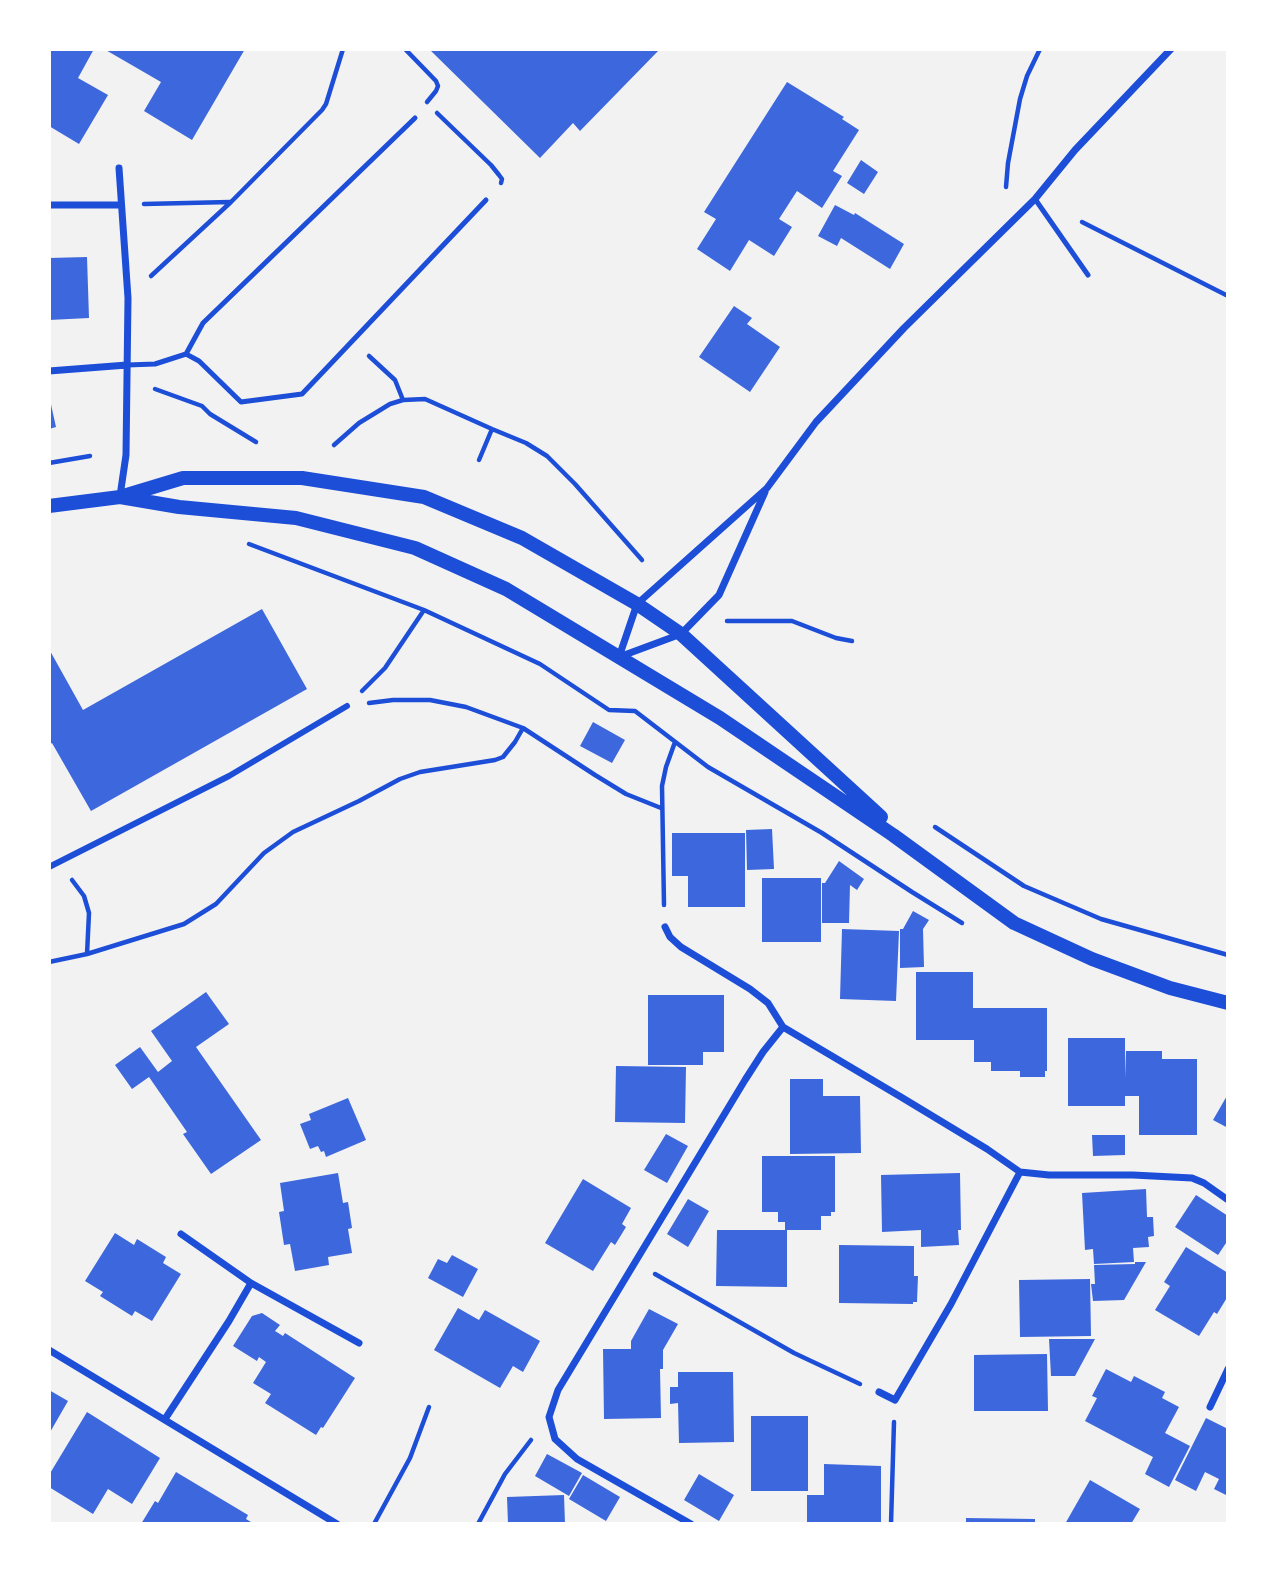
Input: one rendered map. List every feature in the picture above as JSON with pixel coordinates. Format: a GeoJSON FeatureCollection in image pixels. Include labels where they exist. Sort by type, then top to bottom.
{"type":"FeatureCollection","features":[{"type":"Feature","properties":{"kind":"main road"},"geometry":{"type":"LineString","coordinates":[[49,506],[120,497],[183,478],[302,478],[424,497],[522,538],[636,604],[681,634],[870,808],[1014,923]]}},
{"type":"Feature","properties":{"kind":"main road"},"geometry":{"type":"LineString","coordinates":[[120,497],[179,507],[296,518],[415,548],[506,589],[732,725],[893,835],[1014,923],[1091,959],[1170,989],[1228,1003]]}},
{"type":"Feature","properties":{"kind":"street"},"geometry":{"type":"LineString","coordinates":[[619,657],[636,604],[766,488],[816,422],[904,328],[1035,199],[1075,150],[1171,49]]}},
{"type":"Feature","properties":{"kind":"street"},"geometry":{"type":"LineString","coordinates":[[119,168],[128,298],[126,455],[120,497]]}},
{"type":"Feature","properties":{"kind":"street"},"geometry":{"type":"LineString","coordinates":[[49,205],[121,205]]}},
{"type":"Feature","properties":{"kind":"street"},"geometry":{"type":"LineString","coordinates":[[49,371],[127,365]]}},
{"type":"Feature","properties":{"kind":"street"},"geometry":{"type":"LineString","coordinates":[[619,657],[681,634],[719,595],[766,488]]}},
{"type":"Feature","properties":{"kind":"street"},"geometry":{"type":"LineString","coordinates":[[49,867],[229,776],[347,706]]}},
{"type":"Feature","properties":{"kind":"street"},"geometry":{"type":"LineString","coordinates":[[665,927],[670,937],[681,947],[768,1003],[783,1027],[912,1103],[1020,1172],[1192,1178],[1228,1200]]}},
{"type":"Feature","properties":{"kind":"street"},"geometry":{"type":"LineString","coordinates":[[691,1524],[576,1459],[555,1439],[549,1417],[558,1390],[745,1080],[783,1027]]}},
{"type":"Feature","properties":{"kind":"street"},"geometry":{"type":"LineString","coordinates":[[879,1392],[895,1400],[951,1304],[1020,1172]]}},
{"type":"Feature","properties":{"kind":"street"},"geometry":{"type":"LineString","coordinates":[[181,1234],[251,1283],[359,1343]]}},
{"type":"Feature","properties":{"kind":"street"},"geometry":{"type":"LineString","coordinates":[[166,1419],[251,1283]]}},
{"type":"Feature","properties":{"kind":"street"},"geometry":{"type":"LineString","coordinates":[[49,1350],[337,1524]]}},
{"type":"Feature","properties":{"kind":"street"},"geometry":{"type":"LineString","coordinates":[[1210,1406],[1228,1369]]}},
{"type":"Feature","properties":{"kind":"lane"},"geometry":{"type":"LineString","coordinates":[[127,365],[155,364],[186,354],[203,323],[415,118]]}},
{"type":"Feature","properties":{"kind":"lane"},"geometry":{"type":"LineString","coordinates":[[1035,199],[1088,275]]}},
{"type":"Feature","properties":{"kind":"lane"},"geometry":{"type":"LineString","coordinates":[[186,354],[199,361],[242,402],[302,394],[486,200]]}},
{"type":"Feature","properties":{"kind":"path"},"geometry":{"type":"LineString","coordinates":[[128,298],[231,202],[322,110],[344,49]]}},
{"type":"Feature","properties":{"kind":"path"},"geometry":{"type":"LineString","coordinates":[[405,49],[438,86],[415,118]]}},
{"type":"Feature","properties":{"kind":"path"},"geometry":{"type":"LineString","coordinates":[[1006,187],[1020,99],[1040,49]]}},
{"type":"Feature","properties":{"kind":"path"},"geometry":{"type":"LineString","coordinates":[[436,113],[457,131],[502,179],[486,200]]}},
{"type":"Feature","properties":{"kind":"path"},"geometry":{"type":"LineString","coordinates":[[1035,199],[1228,296]]}},
{"type":"Feature","properties":{"kind":"path"},"geometry":{"type":"LineString","coordinates":[[121,205],[231,202]]}},
{"type":"Feature","properties":{"kind":"path"},"geometry":{"type":"LineString","coordinates":[[352,341],[395,380],[403,400]]}},
{"type":"Feature","properties":{"kind":"path"},"geometry":{"type":"LineString","coordinates":[[151,388],[202,407],[256,442]]}},
{"type":"Feature","properties":{"kind":"path"},"geometry":{"type":"LineString","coordinates":[[334,445],[359,423],[390,404],[403,400],[425,399],[526,443],[547,456],[642,560]]}},
{"type":"Feature","properties":{"kind":"path"},"geometry":{"type":"LineString","coordinates":[[479,460],[492,429]]}},
{"type":"Feature","properties":{"kind":"path"},"geometry":{"type":"LineString","coordinates":[[49,463],[90,456]]}},
{"type":"Feature","properties":{"kind":"path"},"geometry":{"type":"LineString","coordinates":[[240,540],[424,610],[540,664],[609,710],[635,711]]}},
{"type":"Feature","properties":{"kind":"path"},"geometry":{"type":"LineString","coordinates":[[385,668],[424,610]]}},
{"type":"Feature","properties":{"kind":"path"},"geometry":{"type":"LineString","coordinates":[[719,621],[792,621],[836,638],[852,641]]}},
{"type":"Feature","properties":{"kind":"path"},"geometry":{"type":"LineString","coordinates":[[347,706],[393,700],[430,700],[466,707],[523,728],[626,794],[662,808]]}},
{"type":"Feature","properties":{"kind":"path"},"geometry":{"type":"LineString","coordinates":[[49,962],[88,954],[184,924],[216,904],[264,853],[293,832],[400,779],[420,772],[503,757],[523,728]]}},
{"type":"Feature","properties":{"kind":"path"},"geometry":{"type":"LineString","coordinates":[[665,927],[662,786],[675,742]]}},
{"type":"Feature","properties":{"kind":"path"},"geometry":{"type":"LineString","coordinates":[[926,822],[1024,886],[1101,919],[1228,955]]}},
{"type":"Feature","properties":{"kind":"path"},"geometry":{"type":"LineString","coordinates":[[59,862],[84,896],[89,913],[88,954]]}},
{"type":"Feature","properties":{"kind":"path"},"geometry":{"type":"LineString","coordinates":[[636,1263],[794,1353],[879,1392]]}},
{"type":"Feature","properties":{"kind":"path"},"geometry":{"type":"LineString","coordinates":[[891,1524],[895,1400]]}},
{"type":"Feature","properties":{"kind":"path"},"geometry":{"type":"LineString","coordinates":[[374,1524],[410,1458],[429,1406]]}},
{"type":"Feature","properties":{"kind":"path"},"geometry":{"type":"LineString","coordinates":[[478,1524],[505,1474],[549,1417]]}},
{"type":"Feature","properties":{"kind":"building"},"geometry":{"type":"Polygon","coordinates":[[[49,49],[94,49],[78,78],[108,95],[79,144],[49,126],[49,49]]]}},
{"type":"Feature","properties":{"kind":"building"},"geometry":{"type":"Polygon","coordinates":[[[104,49],[245,49],[192,140],[144,111],[161,82],[104,49]]]}},
{"type":"Feature","properties":{"kind":"building"},"geometry":{"type":"Polygon","coordinates":[[[429,49],[660,49],[580,131],[573,123],[540,158],[429,49]]]}},
{"type":"Feature","properties":{"kind":"building"},"geometry":{"type":"Polygon","coordinates":[[[787,82],[844,117],[842,119],[859,130],[833,171],[842,176],[822,208],[797,191],[779,219],[792,227],[774,256],[749,240],[730,271],[697,249],[716,219],[704,212],[787,82]]]}},
{"type":"Feature","properties":{"kind":"building"},"geometry":{"type":"Polygon","coordinates":[[[861,160],[878,172],[864,194],[847,183],[861,160]]]}},
{"type":"Feature","properties":{"kind":"building"},"geometry":{"type":"Polygon","coordinates":[[[835,205],[854,215],[855,213],[904,244],[890,269],[841,238],[837,246],[818,236],[835,205]]]}},
{"type":"Feature","properties":{"kind":"building"},"geometry":{"type":"Polygon","coordinates":[[[87,257],[89,318],[49,320],[49,258],[87,257]]]}},
{"type":"Feature","properties":{"kind":"building"},"geometry":{"type":"Polygon","coordinates":[[[734,306],[752,318],[747,324],[780,347],[750,392],[699,357],[734,306]]]}},
{"type":"Feature","properties":{"kind":"building"},"geometry":{"type":"Polygon","coordinates":[[[49,400],[56,427],[49,429],[49,400]]]}},
{"type":"Feature","properties":{"kind":"building"},"geometry":{"type":"Polygon","coordinates":[[[262,609],[307,689],[91,811],[52,743],[49,745],[49,649],[83,710],[262,609]]]}},
{"type":"Feature","properties":{"kind":"building"},"geometry":{"type":"Polygon","coordinates":[[[593,722],[625,740],[612,763],[580,746],[593,722]]]}},
{"type":"Feature","properties":{"kind":"building"},"geometry":{"type":"Polygon","coordinates":[[[772,829],[774,869],[747,870],[746,830],[772,829]]]}},
{"type":"Feature","properties":{"kind":"building"},"geometry":{"type":"Polygon","coordinates":[[[672,833],[745,833],[745,907],[688,907],[688,876],[672,876],[672,833]]]}},
{"type":"Feature","properties":{"kind":"building"},"geometry":{"type":"Polygon","coordinates":[[[839,861],[864,879],[857,890],[850,885],[849,923],[822,923],[822,883],[825,883],[839,861]]]}},
{"type":"Feature","properties":{"kind":"building"},"geometry":{"type":"Polygon","coordinates":[[[762,878],[821,878],[821,942],[762,942],[762,878]]]}},
{"type":"Feature","properties":{"kind":"building"},"geometry":{"type":"Polygon","coordinates":[[[913,911],[929,920],[923,929],[924,967],[900,968],[900,929],[903,929],[913,911]]]}},
{"type":"Feature","properties":{"kind":"building"},"geometry":{"type":"Polygon","coordinates":[[[842,929],[899,931],[896,1001],[840,999],[842,929]]]}},
{"type":"Feature","properties":{"kind":"building"},"geometry":{"type":"Polygon","coordinates":[[[916,972],[973,972],[973,1008],[1047,1008],[1045,1077],[1020,1077],[1020,1071],[991,1071],[991,1062],[974,1062],[974,1040],[916,1040],[916,972]]]}},
{"type":"Feature","properties":{"kind":"building"},"geometry":{"type":"Polygon","coordinates":[[[206,992],[229,1024],[196,1047],[261,1140],[211,1174],[183,1134],[187,1132],[149,1077],[132,1089],[115,1065],[140,1047],[158,1072],[172,1061],[151,1031],[206,992]]]}},
{"type":"Feature","properties":{"kind":"building"},"geometry":{"type":"Polygon","coordinates":[[[648,995],[724,995],[724,1052],[703,1052],[703,1065],[648,1065],[648,995]]]}},
{"type":"Feature","properties":{"kind":"building"},"geometry":{"type":"Polygon","coordinates":[[[1068,1038],[1125,1038],[1125,1078],[1126,1051],[1162,1051],[1162,1059],[1197,1059],[1197,1135],[1139,1135],[1139,1096],[1125,1096],[1125,1106],[1068,1106],[1068,1038]]]}},
{"type":"Feature","properties":{"kind":"building"},"geometry":{"type":"Polygon","coordinates":[[[616,1066],[686,1067],[685,1123],[615,1122],[616,1066]]]}},
{"type":"Feature","properties":{"kind":"building"},"geometry":{"type":"Polygon","coordinates":[[[790,1079],[823,1079],[823,1096],[860,1096],[861,1153],[790,1154],[790,1079]]]}},
{"type":"Feature","properties":{"kind":"building"},"geometry":{"type":"Polygon","coordinates":[[[1228,1094],[1228,1128],[1213,1120],[1228,1094]]]}},
{"type":"Feature","properties":{"kind":"building"},"geometry":{"type":"Polygon","coordinates":[[[348,1098],[366,1140],[326,1157],[318,1146],[310,1149],[300,1124],[311,1120],[309,1114],[348,1098]]]}},
{"type":"Feature","properties":{"kind":"building"},"geometry":{"type":"Polygon","coordinates":[[[666,1134],[688,1146],[667,1183],[644,1170],[666,1134]]]}},
{"type":"Feature","properties":{"kind":"building"},"geometry":{"type":"Polygon","coordinates":[[[1092,1135],[1125,1135],[1125,1155],[1093,1156],[1092,1135]]]}},
{"type":"Feature","properties":{"kind":"building"},"geometry":{"type":"Polygon","coordinates":[[[762,1156],[835,1156],[835,1212],[831,1212],[831,1216],[821,1216],[821,1230],[787,1230],[787,1287],[716,1286],[717,1230],[785,1230],[785,1222],[778,1222],[778,1212],[762,1212],[762,1156]]]}},
{"type":"Feature","properties":{"kind":"building"},"geometry":{"type":"Polygon","coordinates":[[[338,1173],[343,1203],[348,1202],[352,1228],[348,1229],[352,1253],[328,1257],[329,1265],[295,1271],[290,1244],[284,1245],[279,1212],[284,1211],[280,1183],[338,1173]]]}},
{"type":"Feature","properties":{"kind":"building"},"geometry":{"type":"Polygon","coordinates":[[[960,1173],[959,1245],[921,1247],[921,1230],[882,1232],[881,1175],[960,1173]]]}},
{"type":"Feature","properties":{"kind":"building"},"geometry":{"type":"Polygon","coordinates":[[[583,1179],[631,1208],[622,1224],[626,1227],[615,1245],[611,1242],[593,1271],[545,1243],[583,1179]]]}},
{"type":"Feature","properties":{"kind":"building"},"geometry":{"type":"Polygon","coordinates":[[[1146,1189],[1147,1217],[1153,1217],[1154,1236],[1148,1237],[1149,1247],[1133,1248],[1134,1262],[1094,1264],[1093,1249],[1085,1250],[1082,1193],[1146,1189]]]}},
{"type":"Feature","properties":{"kind":"building"},"geometry":{"type":"Polygon","coordinates":[[[1196,1195],[1228,1216],[1228,1240],[1218,1255],[1175,1227],[1196,1195]]]}},
{"type":"Feature","properties":{"kind":"building"},"geometry":{"type":"Polygon","coordinates":[[[688,1199],[709,1211],[688,1247],[667,1234],[688,1199]]]}},
{"type":"Feature","properties":{"kind":"building"},"geometry":{"type":"Polygon","coordinates":[[[115,1233],[134,1245],[137,1239],[166,1257],[163,1263],[181,1274],[152,1321],[135,1311],[132,1316],[100,1296],[103,1292],[85,1281],[115,1233]]]}},
{"type":"Feature","properties":{"kind":"building"},"geometry":{"type":"Polygon","coordinates":[[[839,1245],[914,1246],[914,1276],[918,1276],[917,1302],[839,1303],[839,1245]]]}},
{"type":"Feature","properties":{"kind":"building"},"geometry":{"type":"Polygon","coordinates":[[[1186,1247],[1228,1273],[1228,1296],[1199,1336],[1155,1310],[1170,1286],[1164,1282],[1186,1247]]]}},
{"type":"Feature","properties":{"kind":"building"},"geometry":{"type":"Polygon","coordinates":[[[452,1255],[478,1269],[463,1297],[428,1278],[438,1259],[447,1263],[452,1255]]]}},
{"type":"Feature","properties":{"kind":"building"},"geometry":{"type":"Polygon","coordinates":[[[1146,1262],[1124,1300],[1093,1301],[1091,1284],[1095,1284],[1094,1265],[1146,1262]]]}},
{"type":"Feature","properties":{"kind":"building"},"geometry":{"type":"Polygon","coordinates":[[[1090,1279],[1091,1336],[1020,1337],[1019,1280],[1090,1279]]]}},
{"type":"Feature","properties":{"kind":"building"},"geometry":{"type":"Polygon","coordinates":[[[458,1308],[479,1320],[485,1310],[540,1341],[523,1372],[513,1366],[500,1388],[434,1350],[458,1308]]]}},
{"type":"Feature","properties":{"kind":"building"},"geometry":{"type":"Polygon","coordinates":[[[649,1309],[678,1324],[663,1350],[663,1369],[660,1369],[661,1418],[604,1419],[603,1349],[631,1349],[631,1341],[649,1309]]]}},
{"type":"Feature","properties":{"kind":"building"},"geometry":{"type":"Polygon","coordinates":[[[262,1313],[280,1325],[275,1331],[283,1336],[285,1333],[355,1378],[316,1435],[265,1403],[271,1394],[253,1383],[266,1362],[259,1357],[257,1361],[233,1346],[252,1316],[262,1313]]]}},
{"type":"Feature","properties":{"kind":"building"},"geometry":{"type":"Polygon","coordinates":[[[1049,1339],[1095,1339],[1075,1376],[1051,1376],[1049,1339]]]}},
{"type":"Feature","properties":{"kind":"building"},"geometry":{"type":"Polygon","coordinates":[[[1047,1354],[1048,1411],[974,1411],[974,1355],[1047,1354]]]}},
{"type":"Feature","properties":{"kind":"building"},"geometry":{"type":"Polygon","coordinates":[[[1106,1369],[1131,1382],[1134,1376],[1165,1392],[1162,1398],[1179,1407],[1165,1433],[1190,1446],[1169,1487],[1145,1474],[1153,1457],[1085,1421],[1097,1398],[1092,1396],[1106,1369]]]}},
{"type":"Feature","properties":{"kind":"building"},"geometry":{"type":"Polygon","coordinates":[[[678,1372],[733,1372],[734,1442],[679,1443],[678,1403],[670,1404],[670,1387],[678,1387],[678,1372]]]}},
{"type":"Feature","properties":{"kind":"building"},"geometry":{"type":"Polygon","coordinates":[[[49,1390],[68,1401],[49,1434],[49,1390]]]}},
{"type":"Feature","properties":{"kind":"building"},"geometry":{"type":"Polygon","coordinates":[[[87,1412],[160,1458],[132,1504],[108,1489],[93,1514],[49,1487],[49,1475],[87,1412]]]}},
{"type":"Feature","properties":{"kind":"building"},"geometry":{"type":"Polygon","coordinates":[[[751,1416],[808,1416],[808,1491],[751,1491],[751,1416]]]}},
{"type":"Feature","properties":{"kind":"building"},"geometry":{"type":"Polygon","coordinates":[[[1206,1418],[1228,1429],[1228,1496],[1214,1489],[1219,1479],[1205,1472],[1196,1491],[1175,1480],[1206,1418]]]}},
{"type":"Feature","properties":{"kind":"building"},"geometry":{"type":"Polygon","coordinates":[[[547,1454],[582,1473],[569,1496],[535,1476],[547,1454]]]}},
{"type":"Feature","properties":{"kind":"building"},"geometry":{"type":"Polygon","coordinates":[[[824,1464],[881,1466],[881,1524],[807,1524],[807,1495],[824,1495],[824,1464]]]}},
{"type":"Feature","properties":{"kind":"building"},"geometry":{"type":"Polygon","coordinates":[[[176,1472],[248,1515],[246,1519],[250,1524],[141,1524],[155,1501],[158,1503],[176,1472]]]}},
{"type":"Feature","properties":{"kind":"building"},"geometry":{"type":"Polygon","coordinates":[[[699,1474],[734,1495],[719,1521],[684,1500],[699,1474]]]}},
{"type":"Feature","properties":{"kind":"building"},"geometry":{"type":"Polygon","coordinates":[[[583,1475],[620,1497],[606,1521],[569,1499],[583,1475]]]}},
{"type":"Feature","properties":{"kind":"building"},"geometry":{"type":"Polygon","coordinates":[[[1090,1480],[1140,1509],[1131,1524],[1065,1524],[1090,1480]]]}},
{"type":"Feature","properties":{"kind":"building"},"geometry":{"type":"Polygon","coordinates":[[[564,1495],[565,1524],[508,1524],[507,1497],[564,1495]]]}},
{"type":"Feature","properties":{"kind":"building"},"geometry":{"type":"Polygon","coordinates":[[[966,1518],[1035,1519],[1035,1524],[966,1524],[966,1518]]]}}]}
